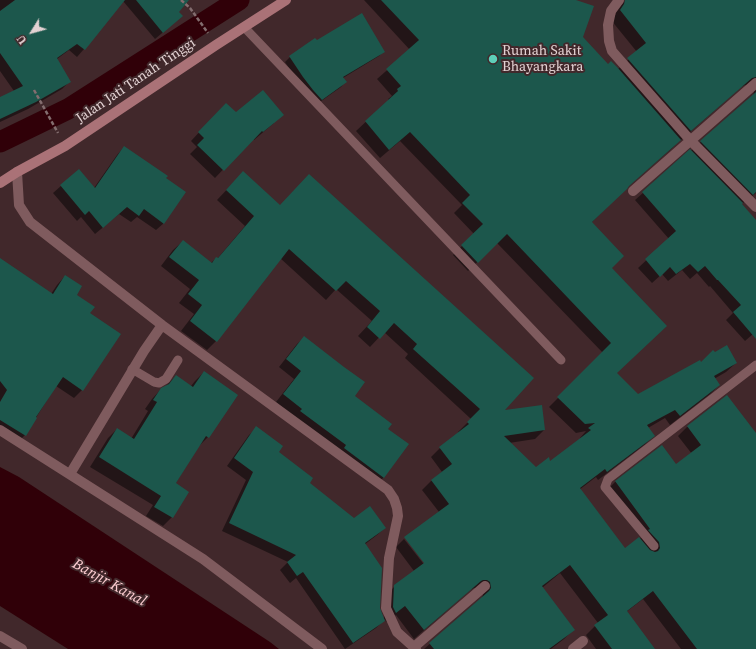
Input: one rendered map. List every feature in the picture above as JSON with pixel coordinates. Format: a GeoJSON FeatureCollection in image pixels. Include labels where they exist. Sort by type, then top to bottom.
{"type":"FeatureCollection","features":[{"type":"Feature","properties":{"kind":"main road","name":"Jalan Jati Tanah Tinggi"},"geometry":{"type":"LineString","coordinates":[[0,183],[65,146],[286,0]]}},
{"type":"Feature","properties":{"kind":"street"},"geometry":{"type":"LineString","coordinates":[[619,0],[611,12],[608,25],[609,41],[612,51],[690,141],[756,206]]}},
{"type":"Feature","properties":{"kind":"street"},"geometry":{"type":"LineString","coordinates":[[633,191],[756,83]]}},
{"type":"Feature","properties":{"kind":"street"},"geometry":{"type":"LineString","coordinates":[[17,172],[19,205],[30,222],[162,325],[388,490],[394,499],[398,516],[389,558],[386,608],[397,632],[415,648],[485,586]]}},
{"type":"Feature","properties":{"kind":"street"},"geometry":{"type":"LineString","coordinates":[[70,474],[132,369],[162,325]]}},
{"type":"Feature","properties":{"kind":"street"},"geometry":{"type":"LineString","coordinates":[[0,430],[204,559],[322,649]]}},
{"type":"Feature","properties":{"kind":"street"},"geometry":{"type":"LineString","coordinates":[[0,636],[22,649]]}},
{"type":"Feature","properties":{"kind":"street"},"geometry":{"type":"LineString","coordinates":[[573,649],[583,641]]}},
{"type":"Feature","properties":{"kind":"lane"},"geometry":{"type":"LineString","coordinates":[[244,27],[561,360]]}},
{"type":"Feature","properties":{"kind":"lane"},"geometry":{"type":"LineString","coordinates":[[132,369],[154,382],[159,383],[166,379],[178,360]]}},
{"type":"Feature","properties":{"kind":"lane"},"geometry":{"type":"LineString","coordinates":[[654,546],[605,487],[608,479],[756,365]]}},
{"type":"Feature","properties":{"kind":"path"},"geometry":{"type":"LineString","coordinates":[[181,0],[190,8],[204,28]]}},
{"type":"Feature","properties":{"kind":"path"},"geometry":{"type":"LineString","coordinates":[[34,90],[51,121]]}},
{"type":"Feature","properties":{"kind":"water","name":"Banjir Kanal"},"geometry":{"type":"Polygon","coordinates":[[[0,467],[19,477],[279,649],[68,649],[0,606],[0,467]]]}},
{"type":"Feature","properties":{"kind":"building"},"geometry":{"type":"Polygon","coordinates":[[[15,0],[125,0],[85,50],[77,44],[57,58],[71,82],[36,102],[0,119],[0,97],[23,86],[0,53],[0,11],[15,0]]]}},
{"type":"Feature","properties":{"kind":"building"},"geometry":{"type":"Polygon","coordinates":[[[136,0],[189,0],[179,12],[183,16],[163,33],[136,0]]]}},
{"type":"Feature","properties":{"kind":"building"},"geometry":{"type":"Polygon","coordinates":[[[381,0],[576,0],[594,6],[583,37],[608,64],[611,61],[617,67],[681,140],[629,186],[592,222],[624,256],[612,268],[667,326],[617,373],[638,394],[700,360],[701,362],[713,350],[715,352],[727,345],[737,363],[714,376],[720,385],[680,416],[675,410],[647,425],[655,436],[607,472],[605,469],[580,488],[625,548],[639,537],[650,550],[655,552],[658,551],[660,548],[659,542],[648,530],[650,529],[615,481],[662,445],[676,464],[701,445],[687,426],[727,395],[756,433],[756,649],[697,649],[653,591],[627,611],[655,649],[612,649],[594,625],[608,615],[570,565],[542,586],[575,630],[549,649],[434,649],[429,643],[489,591],[491,588],[490,582],[487,580],[481,581],[424,630],[405,606],[396,613],[393,607],[394,585],[424,563],[404,537],[449,504],[431,480],[452,464],[439,447],[469,424],[467,422],[480,409],[413,349],[417,344],[394,323],[380,339],[367,327],[380,311],[346,281],[336,291],[289,249],[217,342],[190,321],[202,305],[188,294],[199,280],[169,257],[183,240],[212,263],[216,257],[218,258],[254,216],[226,190],[243,171],[280,205],[309,174],[534,378],[505,410],[542,405],[545,430],[504,436],[536,467],[549,457],[550,461],[591,430],[588,428],[595,423],[585,424],[557,397],[611,343],[507,234],[478,263],[461,245],[483,224],[462,203],[470,195],[410,132],[389,150],[365,121],[398,91],[397,89],[401,86],[386,69],[419,40],[381,0]]]}},
{"type":"Feature","properties":{"kind":"building"},"geometry":{"type":"Polygon","coordinates":[[[625,0],[756,0],[756,77],[752,78],[691,131],[627,58],[646,43],[620,10],[625,0]]]}},
{"type":"Feature","properties":{"kind":"building"},"geometry":{"type":"Polygon","coordinates":[[[362,13],[385,52],[343,77],[347,82],[322,100],[303,77],[289,56],[315,38],[317,40],[362,13]]]}},
{"type":"Feature","properties":{"kind":"building"},"geometry":{"type":"Polygon","coordinates":[[[263,90],[284,115],[263,132],[262,131],[224,171],[197,145],[204,138],[198,132],[226,103],[236,112],[263,90]]]}},
{"type":"Feature","properties":{"kind":"building"},"geometry":{"type":"Polygon","coordinates":[[[756,92],[756,192],[753,195],[700,141],[756,92]]]}},
{"type":"Feature","properties":{"kind":"building"},"geometry":{"type":"Polygon","coordinates":[[[124,146],[168,176],[166,178],[186,192],[164,224],[144,209],[139,216],[127,207],[103,228],[89,211],[85,215],[60,185],[79,169],[95,188],[124,146]]]}},
{"type":"Feature","properties":{"kind":"building"},"geometry":{"type":"Polygon","coordinates":[[[690,149],[743,203],[742,204],[756,220],[756,339],[733,312],[741,305],[705,266],[698,272],[690,264],[676,274],[670,267],[660,277],[645,259],[676,231],[642,192],[690,149]]]}},
{"type":"Feature","properties":{"kind":"building"},"geometry":{"type":"Polygon","coordinates":[[[0,258],[53,294],[65,275],[82,286],[77,295],[95,307],[90,313],[121,334],[83,391],[63,377],[36,417],[37,418],[26,436],[0,420],[0,402],[7,390],[0,381],[0,258]]]}},
{"type":"Feature","properties":{"kind":"building"},"geometry":{"type":"Polygon","coordinates":[[[304,336],[365,382],[355,396],[392,424],[388,429],[409,444],[384,478],[344,448],[346,445],[300,411],[302,409],[283,394],[301,371],[286,359],[304,336]]]}},
{"type":"Feature","properties":{"kind":"building"},"geometry":{"type":"Polygon","coordinates":[[[204,371],[238,395],[209,438],[206,436],[176,483],[189,492],[173,518],[154,507],[161,496],[99,457],[117,428],[134,439],[157,402],[153,400],[161,388],[169,384],[176,375],[193,387],[204,371]]]}},
{"type":"Feature","properties":{"kind":"building"},"geometry":{"type":"Polygon","coordinates":[[[256,426],[283,446],[279,452],[313,478],[310,483],[354,518],[370,506],[386,528],[365,543],[382,568],[380,608],[385,621],[353,643],[303,572],[297,576],[287,562],[296,555],[229,523],[253,472],[234,458],[256,426]]]}},
{"type":"Feature","properties":{"kind":"waterway"},"geometry":{"type":"LineString","coordinates":[[0,142],[68,109],[239,0]]}},
{"type":"Feature","properties":{"kind":"place","name":"Rumah Sakit Bhayangkara"},"geometry":{"type":"Point","coordinates":[493,59]}}]}
